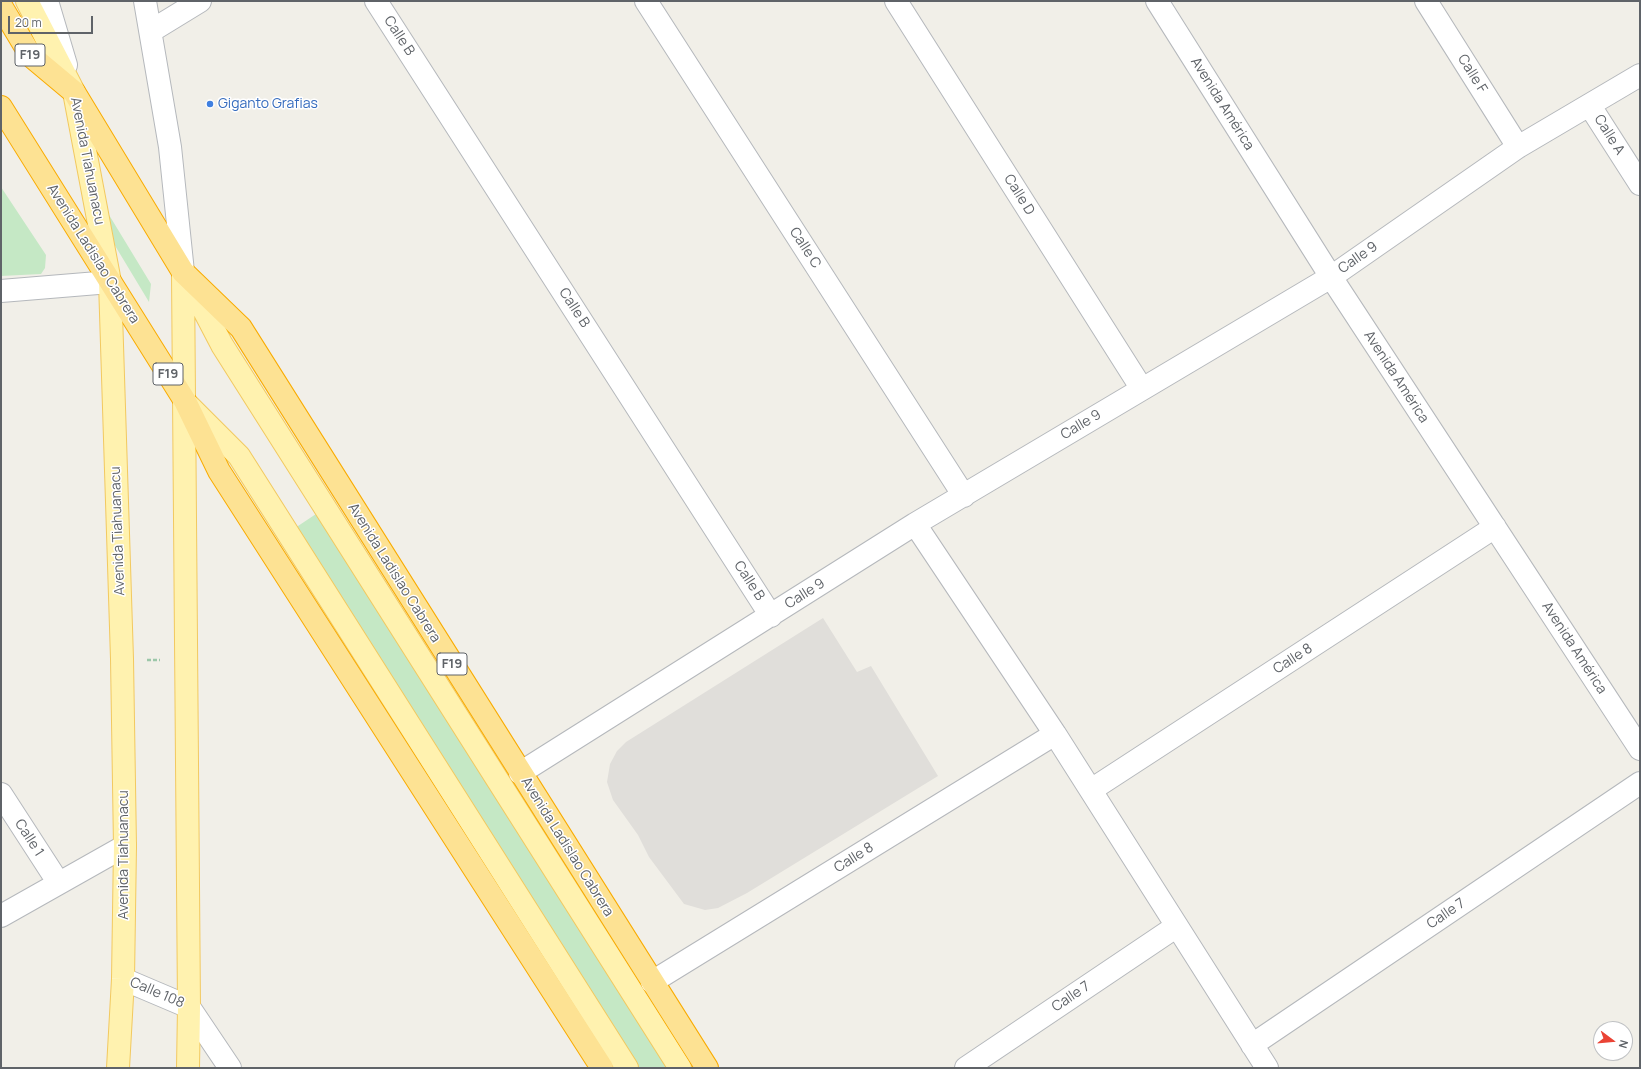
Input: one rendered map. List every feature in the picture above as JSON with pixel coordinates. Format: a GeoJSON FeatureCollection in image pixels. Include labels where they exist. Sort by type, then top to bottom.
{"type":"FeatureCollection","features":[{"type":"Feature","properties":{"kind":"highway","name":"Avenida Ladislao Cabrera"},"geometry":{"type":"LineString","coordinates":[[1,6],[31,56],[74,92],[183,272],[240,328],[707,1068]]}},
{"type":"Feature","properties":{"kind":"highway","name":"Avenida Ladislao Cabrera"},"geometry":{"type":"LineString","coordinates":[[1,107],[185,401],[219,471],[602,1068]]}},
{"type":"Feature","properties":{"kind":"main road"},"geometry":{"type":"LineString","coordinates":[[27,1],[74,92]]}},
{"type":"Feature","properties":{"kind":"main road","name":"Avenida Tiahuanacu"},"geometry":{"type":"LineString","coordinates":[[74,92],[110,282],[122,659],[125,846],[123,979],[118,1068]]}},
{"type":"Feature","properties":{"kind":"main road"},"geometry":{"type":"LineString","coordinates":[[183,272],[187,661],[188,1068]]}},
{"type":"Feature","properties":{"kind":"main road","name":"Avenida Ladislao Cabrera"},"geometry":{"type":"LineString","coordinates":[[183,272],[222,345],[680,1068]]}},
{"type":"Feature","properties":{"kind":"main road","name":"Avenida Ladislao Cabrera"},"geometry":{"type":"LineString","coordinates":[[185,401],[239,456],[627,1068]]}},
{"type":"Feature","properties":{"kind":"street","name":"Avenida Tiahuanacu"},"geometry":{"type":"LineString","coordinates":[[47,1],[74,92]]}},
{"type":"Feature","properties":{"kind":"street"},"geometry":{"type":"LineString","coordinates":[[145,1],[170,147],[183,272]]}},
{"type":"Feature","properties":{"kind":"street"},"geometry":{"type":"LineString","coordinates":[[151,31],[200,1]]}},
{"type":"Feature","properties":{"kind":"street","name":"Calle B"},"geometry":{"type":"LineString","coordinates":[[376,1],[771,616]]}},
{"type":"Feature","properties":{"kind":"street","name":"Calle C"},"geometry":{"type":"LineString","coordinates":[[646,1],[964,496]]}},
{"type":"Feature","properties":{"kind":"street","name":"Calle D"},"geometry":{"type":"LineString","coordinates":[[896,1],[1142,389]]}},
{"type":"Feature","properties":{"kind":"street","name":"Avenida América"},"geometry":{"type":"LineString","coordinates":[[1157,1],[1331,277],[1638,742]]}},
{"type":"Feature","properties":{"kind":"street","name":"Calle F"},"geometry":{"type":"LineString","coordinates":[[1426,1],[1518,147]]}},
{"type":"Feature","properties":{"kind":"street","name":"Calle 9"},"geometry":{"type":"LineString","coordinates":[[520,773],[915,524],[1331,277],[1518,147],[1590,106],[1640,75]]}},
{"type":"Feature","properties":{"kind":"street","name":"Calle A"},"geometry":{"type":"LineString","coordinates":[[1590,106],[1640,184]]}},
{"type":"Feature","properties":{"kind":"street"},"geometry":{"type":"LineString","coordinates":[[1,291],[110,282]]}},
{"type":"Feature","properties":{"kind":"street"},"geometry":{"type":"LineString","coordinates":[[915,524],[1056,734],[1267,1068]]}},
{"type":"Feature","properties":{"kind":"street","name":"Calle 8"},"geometry":{"type":"LineString","coordinates":[[1091,790],[1495,527]]}},
{"type":"Feature","properties":{"kind":"street","name":"Calle 8"},"geometry":{"type":"LineString","coordinates":[[652,982],[1056,734]]}},
{"type":"Feature","properties":{"kind":"street","name":"Calle 7"},"geometry":{"type":"LineString","coordinates":[[1252,1045],[1640,783]]}},
{"type":"Feature","properties":{"kind":"street","name":"Calle 1"},"geometry":{"type":"LineString","coordinates":[[1,794],[58,882]]}},
{"type":"Feature","properties":{"kind":"street"},"geometry":{"type":"LineString","coordinates":[[1,916],[58,882],[125,846]]}},
{"type":"Feature","properties":{"kind":"street","name":"Calle 7"},"geometry":{"type":"LineString","coordinates":[[966,1068],[1177,926]]}},
{"type":"Feature","properties":{"kind":"street","name":"Calle 108"},"geometry":{"type":"LineString","coordinates":[[123,979],[189,1007],[230,1068]]}},
{"type":"Feature","properties":{"kind":"path"},"geometry":{"type":"LineString","coordinates":[[122,659],[187,661]]}},
{"type":"Feature","properties":{"kind":"shaded area"},"geometry":{"type":"Polygon","coordinates":[[[823,618],[857,672],[871,666],[938,776],[747,893],[718,908],[705,910],[684,904],[649,857],[638,835],[613,800],[607,782],[610,764],[617,751],[626,742],[823,618]]]}},
{"type":"Feature","properties":{"kind":"green space"},"geometry":{"type":"Polygon","coordinates":[[[1,187],[46,255],[45,268],[41,274],[1,276],[1,187]]]}},
{"type":"Feature","properties":{"kind":"green space"},"geometry":{"type":"Polygon","coordinates":[[[103,205],[151,284],[149,302],[105,229],[103,205]]]}},
{"type":"Feature","properties":{"kind":"green space"},"geometry":{"type":"Polygon","coordinates":[[[316,514],[667,1068],[634,1068],[292,530],[316,514]]]}},
{"type":"Feature","properties":{"kind":"place","name":"Giganto Grafias"},"geometry":{"type":"Point","coordinates":[210,104]}}]}
